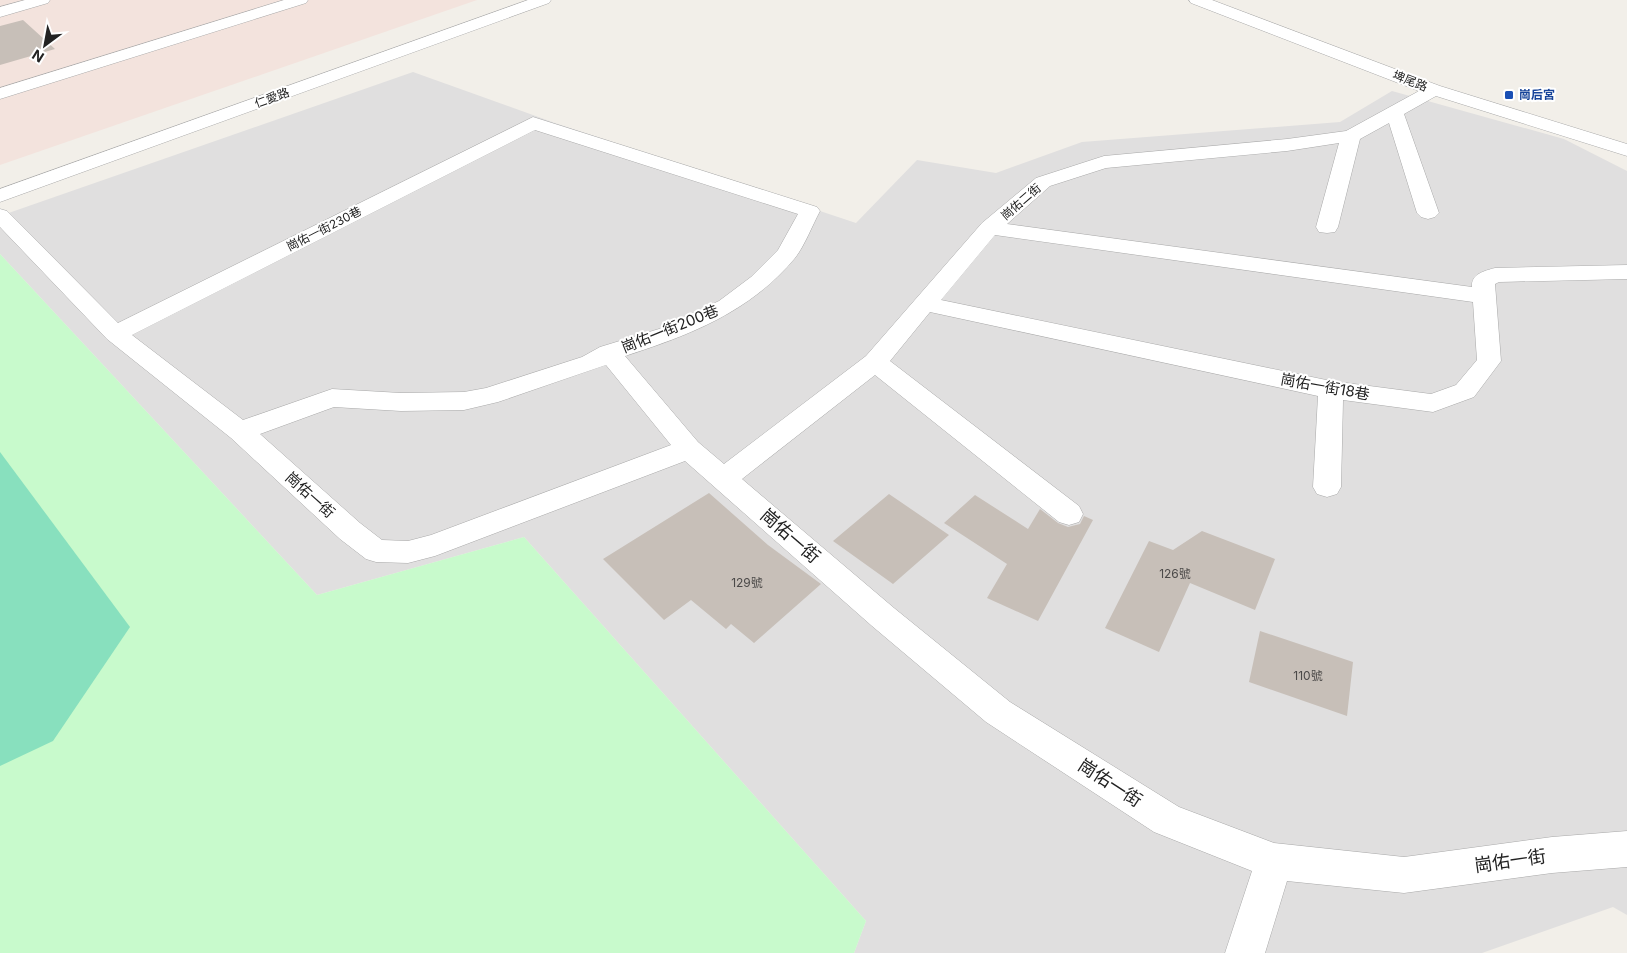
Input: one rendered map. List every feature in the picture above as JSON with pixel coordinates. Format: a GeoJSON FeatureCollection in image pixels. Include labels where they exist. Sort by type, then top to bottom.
{"type":"FeatureCollection","features":[{"type":"Feature","properties":{"kind":"street"},"geometry":{"type":"LineString","coordinates":[[0,12],[42,0]]}},
{"type":"Feature","properties":{"kind":"street"},"geometry":{"type":"LineString","coordinates":[[0,94],[300,0]]}},
{"type":"Feature","properties":{"kind":"street","name":"仁愛路"},"geometry":{"type":"LineString","coordinates":[[0,196],[543,0]]}},
{"type":"Feature","properties":{"kind":"street","name":"埤尾路"},"geometry":{"type":"LineString","coordinates":[[1197,0],[1434,90],[1627,150]]}},
{"type":"Feature","properties":{"kind":"street","name":"崗佑二街"},"geometry":{"type":"LineString","coordinates":[[724,478],[875,362],[990,228],[1044,182],[1104,162],[1287,145],[1351,136],[1434,90]]}},
{"type":"Feature","properties":{"kind":"street"},"geometry":{"type":"LineString","coordinates":[[1394,111],[1428,213]]}},
{"type":"Feature","properties":{"kind":"street","name":"崗佑一街230巷"},"geometry":{"type":"LineString","coordinates":[[115,334],[533,123]]}},
{"type":"Feature","properties":{"kind":"street","name":"崗佑一街200巷"},"geometry":{"type":"LineString","coordinates":[[240,431],[332,398],[401,402],[464,401],[489,396],[591,363],[609,353],[667,334],[727,306],[759,282],[787,253],[810,212],[533,123]]}},
{"type":"Feature","properties":{"kind":"street"},"geometry":{"type":"LineString","coordinates":[[1327,227],[1351,136]]}},
{"type":"Feature","properties":{"kind":"street","name":"崗佑一街"},"geometry":{"type":"LineString","coordinates":[[0,215],[115,334],[240,431],[350,532],[376,551],[408,552],[435,546],[689,449]]}},
{"type":"Feature","properties":{"kind":"street"},"geometry":{"type":"LineString","coordinates":[[990,228],[1484,296]]}},
{"type":"Feature","properties":{"kind":"street","name":"崗佑一街18巷"},"geometry":{"type":"LineString","coordinates":[[925,304],[1331,390],[1433,403],[1465,391],[1489,361],[1483,281],[1495,275],[1627,272]]}},
{"type":"Feature","properties":{"kind":"street","name":"崗佑一街"},"geometry":{"type":"LineString","coordinates":[[609,353],[689,449],[883,617],[998,712],[1167,820],[1274,861],[1404,875],[1552,855],[1627,849]]}},
{"type":"Feature","properties":{"kind":"street"},"geometry":{"type":"LineString","coordinates":[[875,362],[1069,514]]}},
{"type":"Feature","properties":{"kind":"street"},"geometry":{"type":"LineString","coordinates":[[1327,488],[1331,390]]}},
{"type":"Feature","properties":{"kind":"street"},"geometry":{"type":"LineString","coordinates":[[1245,953],[1274,861]]}},
{"type":"Feature","properties":{"kind":"shaded area"},"geometry":{"type":"Polygon","coordinates":[[[0,0],[477,0],[0,165],[0,0]]]}},
{"type":"Feature","properties":{"kind":"shaded area"},"geometry":{"type":"Polygon","coordinates":[[[413,72],[555,123],[856,223],[917,160],[996,173],[1082,142],[1340,122],[1392,91],[1564,139],[1627,171],[1627,915],[1613,907],[1482,953],[854,953],[866,921],[524,537],[317,595],[0,254],[0,216],[413,72]]]}},
{"type":"Feature","properties":{"kind":"green space"},"geometry":{"type":"Polygon","coordinates":[[[0,254],[317,595],[524,537],[866,921],[854,953],[0,953],[0,254]]]}},
{"type":"Feature","properties":{"kind":"green space"},"geometry":{"type":"Polygon","coordinates":[[[0,452],[130,627],[53,741],[0,766],[0,452]]]}},
{"type":"Feature","properties":{"kind":"building"},"geometry":{"type":"Polygon","coordinates":[[[23,20],[55,49],[0,65],[0,26],[23,20]]]}},
{"type":"Feature","properties":{"kind":"building"},"geometry":{"type":"Polygon","coordinates":[[[709,493],[768,545],[821,584],[754,643],[731,624],[726,629],[691,600],[664,620],[603,559],[709,493]]]}},
{"type":"Feature","properties":{"kind":"building"},"geometry":{"type":"Polygon","coordinates":[[[889,494],[949,535],[893,584],[833,541],[889,494]]]}},
{"type":"Feature","properties":{"kind":"building"},"geometry":{"type":"Polygon","coordinates":[[[975,495],[1028,529],[1040,509],[1058,523],[1068,527],[1080,524],[1084,516],[1093,520],[1038,621],[987,598],[1007,564],[944,523],[975,495]]]}},
{"type":"Feature","properties":{"kind":"building"},"geometry":{"type":"Polygon","coordinates":[[[1202,531],[1275,559],[1255,610],[1190,583],[1159,652],[1105,628],[1149,541],[1173,550],[1202,531]]]}},
{"type":"Feature","properties":{"kind":"building"},"geometry":{"type":"Polygon","coordinates":[[[1260,631],[1353,662],[1347,716],[1249,682],[1260,631]]]}},
{"type":"Feature","properties":{"kind":"place","name":"崗后宮"},"geometry":{"type":"Point","coordinates":[1509,95]}}]}
